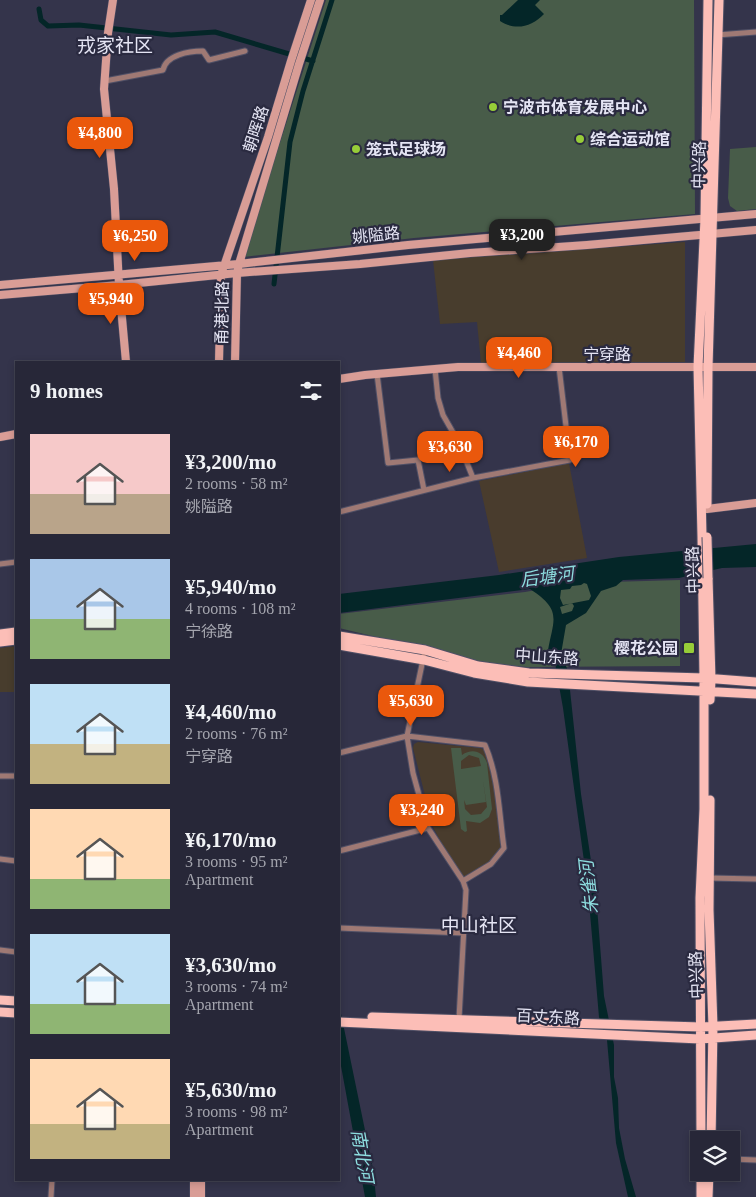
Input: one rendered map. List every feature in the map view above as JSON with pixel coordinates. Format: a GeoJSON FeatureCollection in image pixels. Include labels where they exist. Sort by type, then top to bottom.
{"type":"FeatureCollection","features":[{"type":"Feature","properties":{"kind":"main road"},"geometry":{"type":"LineString","coordinates":[[113,0],[108,33],[105,81],[114,189],[118,285],[126,361]]}},
{"type":"Feature","properties":{"kind":"main road","name":"朝晖路"},"geometry":{"type":"LineString","coordinates":[[299,51],[311,0]]}},
{"type":"Feature","properties":{"kind":"main road","name":"朝晖路"},"geometry":{"type":"LineString","coordinates":[[224,265],[299,51],[320,0]]}},
{"type":"Feature","properties":{"kind":"main road","name":"中兴路"},"geometry":{"type":"LineString","coordinates":[[708,0],[709,218]]}},
{"type":"Feature","properties":{"kind":"main road","name":"中兴路"},"geometry":{"type":"LineString","coordinates":[[701,1131],[700,898],[708,679],[705,537],[698,367],[709,218],[719,0]]}},
{"type":"Feature","properties":{"kind":"main road","name":"朝晖路"},"geometry":{"type":"LineString","coordinates":[[239,264],[295,63]]}},
{"type":"Feature","properties":{"kind":"main road","name":"姚隘路"},"geometry":{"type":"LineString","coordinates":[[0,285],[239,264],[408,245],[756,214]]}},
{"type":"Feature","properties":{"kind":"main road","name":"姚隘路"},"geometry":{"type":"LineString","coordinates":[[0,295],[270,270],[756,230]]}},
{"type":"Feature","properties":{"kind":"main road","name":"中兴路"},"geometry":{"type":"LineString","coordinates":[[705,537],[707,509],[708,234]]}},
{"type":"Feature","properties":{"kind":"main road","name":"甬港北路"},"geometry":{"type":"LineString","coordinates":[[234,361],[237,273],[239,264]]}},
{"type":"Feature","properties":{"kind":"main road","name":"甬港北路"},"geometry":{"type":"LineString","coordinates":[[220,361],[221,275],[224,265]]}},
{"type":"Feature","properties":{"kind":"main road","name":"宁穿路"},"geometry":{"type":"LineString","coordinates":[[340,379],[435,369],[756,367]]}},
{"type":"Feature","properties":{"kind":"main road"},"geometry":{"type":"LineString","coordinates":[[0,437],[15,434]]}},
{"type":"Feature","properties":{"kind":"main road"},"geometry":{"type":"LineString","coordinates":[[707,509],[756,503]]}},
{"type":"Feature","properties":{"kind":"main road"},"geometry":{"type":"LineString","coordinates":[[0,634],[15,632]]}},
{"type":"Feature","properties":{"kind":"main road","name":"中山东路"},"geometry":{"type":"LineString","coordinates":[[340,636],[478,666],[554,678],[578,685],[756,694]]}},
{"type":"Feature","properties":{"kind":"main road"},"geometry":{"type":"LineString","coordinates":[[0,642],[15,640]]}},
{"type":"Feature","properties":{"kind":"main road","name":"中山东路"},"geometry":{"type":"LineString","coordinates":[[340,645],[424,655]]}},
{"type":"Feature","properties":{"kind":"main road","name":"中山东路"},"geometry":{"type":"LineString","coordinates":[[554,678],[576,674],[756,682]]}},
{"type":"Feature","properties":{"kind":"main road","name":"中兴路"},"geometry":{"type":"LineString","coordinates":[[707,691],[709,910],[713,1027],[711,1131]]}},
{"type":"Feature","properties":{"kind":"main road"},"geometry":{"type":"LineString","coordinates":[[0,1000],[15,1001]]}},
{"type":"Feature","properties":{"kind":"main road"},"geometry":{"type":"LineString","coordinates":[[0,1012],[15,1012]]}},
{"type":"Feature","properties":{"kind":"main road","name":"百丈东路"},"geometry":{"type":"LineString","coordinates":[[340,1016],[352,1020],[700,1039],[756,1036]]}},
{"type":"Feature","properties":{"kind":"main road","name":"百丈东路"},"geometry":{"type":"LineString","coordinates":[[340,1022],[352,1020],[459,1020],[701,1028],[756,1024]]}},
{"type":"Feature","properties":{"kind":"main road"},"geometry":{"type":"LineString","coordinates":[[194,1181],[194,1197]]}},
{"type":"Feature","properties":{"kind":"main road"},"geometry":{"type":"LineString","coordinates":[[201,1181],[201,1197]]}},
{"type":"Feature","properties":{"kind":"main road"},"geometry":{"type":"LineString","coordinates":[[701,1181],[701,1197]]}},
{"type":"Feature","properties":{"kind":"main road"},"geometry":{"type":"LineString","coordinates":[[708,1197],[709,1181]]}},
{"type":"Feature","properties":{"kind":"street"},"geometry":{"type":"LineString","coordinates":[[717,35],[756,32]]}},
{"type":"Feature","properties":{"kind":"street"},"geometry":{"type":"LineString","coordinates":[[105,81],[163,70],[168,60],[195,51],[203,51],[209,60],[245,51]]}},
{"type":"Feature","properties":{"kind":"street"},"geometry":{"type":"LineString","coordinates":[[340,512],[473,478],[570,460],[559,367]]}},
{"type":"Feature","properties":{"kind":"street"},"geometry":{"type":"LineString","coordinates":[[435,369],[438,398],[444,415],[459,442],[473,478]]}},
{"type":"Feature","properties":{"kind":"street"},"geometry":{"type":"LineString","coordinates":[[377,374],[388,463],[418,460],[424,490]]}},
{"type":"Feature","properties":{"kind":"street"},"geometry":{"type":"LineString","coordinates":[[0,564],[15,562]]}},
{"type":"Feature","properties":{"kind":"street"},"geometry":{"type":"LineString","coordinates":[[424,655],[407,736],[413,773],[428,828],[463,881],[466,890],[459,1020]]}},
{"type":"Feature","properties":{"kind":"street"},"geometry":{"type":"LineString","coordinates":[[340,753],[407,736],[485,745],[493,763],[500,802],[504,848],[491,864],[463,881]]}},
{"type":"Feature","properties":{"kind":"street"},"geometry":{"type":"LineString","coordinates":[[0,776],[15,776]]}},
{"type":"Feature","properties":{"kind":"street"},"geometry":{"type":"LineString","coordinates":[[340,851],[428,828]]}},
{"type":"Feature","properties":{"kind":"street"},"geometry":{"type":"LineString","coordinates":[[0,859],[15,861]]}},
{"type":"Feature","properties":{"kind":"street"},"geometry":{"type":"LineString","coordinates":[[710,878],[756,879]]}},
{"type":"Feature","properties":{"kind":"street"},"geometry":{"type":"LineString","coordinates":[[340,928],[464,933]]}},
{"type":"Feature","properties":{"kind":"street"},"geometry":{"type":"LineString","coordinates":[[0,950],[15,952]]}},
{"type":"Feature","properties":{"kind":"street"},"geometry":{"type":"LineString","coordinates":[[740,1159],[756,1160]]}},
{"type":"Feature","properties":{"kind":"street"},"geometry":{"type":"LineString","coordinates":[[51,1197],[52,1181]]}},
{"type":"Feature","properties":{"kind":"shaded area","name":"宁波市体育发展中心"},"geometry":{"type":"Polygon","coordinates":[[[326,0],[694,0],[695,214],[414,238],[243,257],[326,0]]]}},
{"type":"Feature","properties":{"kind":"shaded area"},"geometry":{"type":"Polygon","coordinates":[[[756,147],[756,209],[737,211],[730,206],[728,198],[730,149],[756,147]]]}},
{"type":"Feature","properties":{"kind":"shaded area"},"geometry":{"type":"Polygon","coordinates":[[[685,242],[685,362],[481,363],[477,322],[440,324],[433,260],[685,242]]]}},
{"type":"Feature","properties":{"kind":"shaded area"},"geometry":{"type":"Polygon","coordinates":[[[569,463],[587,558],[499,572],[479,481],[569,463]]]}},
{"type":"Feature","properties":{"kind":"shaded area","name":"樱花公园"},"geometry":{"type":"Polygon","coordinates":[[[680,580],[680,666],[527,667],[485,663],[340,628],[340,614],[525,592],[575,583],[680,580]]]}},
{"type":"Feature","properties":{"kind":"shaded area"},"geometry":{"type":"Polygon","coordinates":[[[15,646],[15,692],[0,692],[0,648],[15,646]]]}},
{"type":"Feature","properties":{"kind":"shaded area"},"geometry":{"type":"Polygon","coordinates":[[[418,742],[485,750],[493,774],[502,847],[489,864],[463,878],[447,854],[433,827],[413,748],[414,744],[418,742]]]}},
{"type":"Feature","properties":{"kind":"shaded area"},"geometry":{"type":"Polygon","coordinates":[[[451,748],[461,748],[462,755],[473,751],[480,753],[487,763],[492,809],[489,817],[480,823],[466,821],[467,831],[465,832],[461,829],[451,748]],[[469,755],[461,761],[461,769],[481,766],[479,758],[469,755]],[[483,780],[486,802],[466,805],[464,800],[465,809],[471,815],[481,814],[487,807],[483,780]]]}},
{"type":"Feature","properties":{"kind":"water"},"geometry":{"type":"Polygon","coordinates":[[[518,0],[540,0],[535,5],[544,14],[529,25],[517,27],[500,21],[500,15],[518,0]]]}},
{"type":"Feature","properties":{"kind":"water"},"geometry":{"type":"Polygon","coordinates":[[[756,544],[756,567],[722,568],[679,578],[623,580],[616,586],[601,591],[586,613],[566,625],[561,654],[568,671],[581,794],[596,894],[604,996],[614,1045],[614,1077],[618,1098],[619,1128],[625,1159],[636,1197],[628,1197],[616,1143],[607,1040],[599,1017],[588,890],[563,708],[555,663],[548,650],[553,622],[551,609],[540,596],[530,589],[340,613],[340,594],[499,575],[619,557],[756,544]],[[584,583],[572,586],[570,589],[561,590],[560,598],[563,605],[570,604],[560,607],[562,614],[572,611],[574,606],[572,603],[589,600],[591,596],[587,584],[584,583]]]}},
{"type":"Feature","properties":{"kind":"water","name":"南北河"},"geometry":{"type":"Polygon","coordinates":[[[340,1009],[373,1169],[376,1197],[365,1197],[340,1060],[340,1009]]]}},
{"type":"Feature","properties":{"kind":"waterway"},"geometry":{"type":"LineString","coordinates":[[274,284],[290,142],[303,91],[332,0]]}},
{"type":"Feature","properties":{"kind":"waterway"},"geometry":{"type":"LineString","coordinates":[[39,9],[41,20],[48,26],[79,25],[171,35],[215,32],[313,61]]}},
{"type":"Feature","properties":{"kind":"place","name":"宁波市体育发展中心"},"geometry":{"type":"Point","coordinates":[493,107]}},
{"type":"Feature","properties":{"kind":"place","name":"综合运动馆"},"geometry":{"type":"Point","coordinates":[580,139]}},
{"type":"Feature","properties":{"kind":"place","name":"笼式足球场"},"geometry":{"type":"Point","coordinates":[356,149]}},
{"type":"Feature","properties":{"kind":"place","name":"樱花公园"},"geometry":{"type":"Point","coordinates":[689,648]}},
{"type":"Feature","properties":{"kind":"district","name":"戎家社区"},"geometry":{"type":"Point","coordinates":[115,45]}},
{"type":"Feature","properties":{"kind":"district","name":"中山社区"},"geometry":{"type":"Point","coordinates":[479,925]}},
{"type":"Feature","properties":{"kind":"water label","name":"后塘河"},"geometry":{"type":"Point","coordinates":[547,577]}},
{"type":"Feature","properties":{"kind":"water label","name":"朱雀河"},"geometry":{"type":"Point","coordinates":[589,887]}}]}
